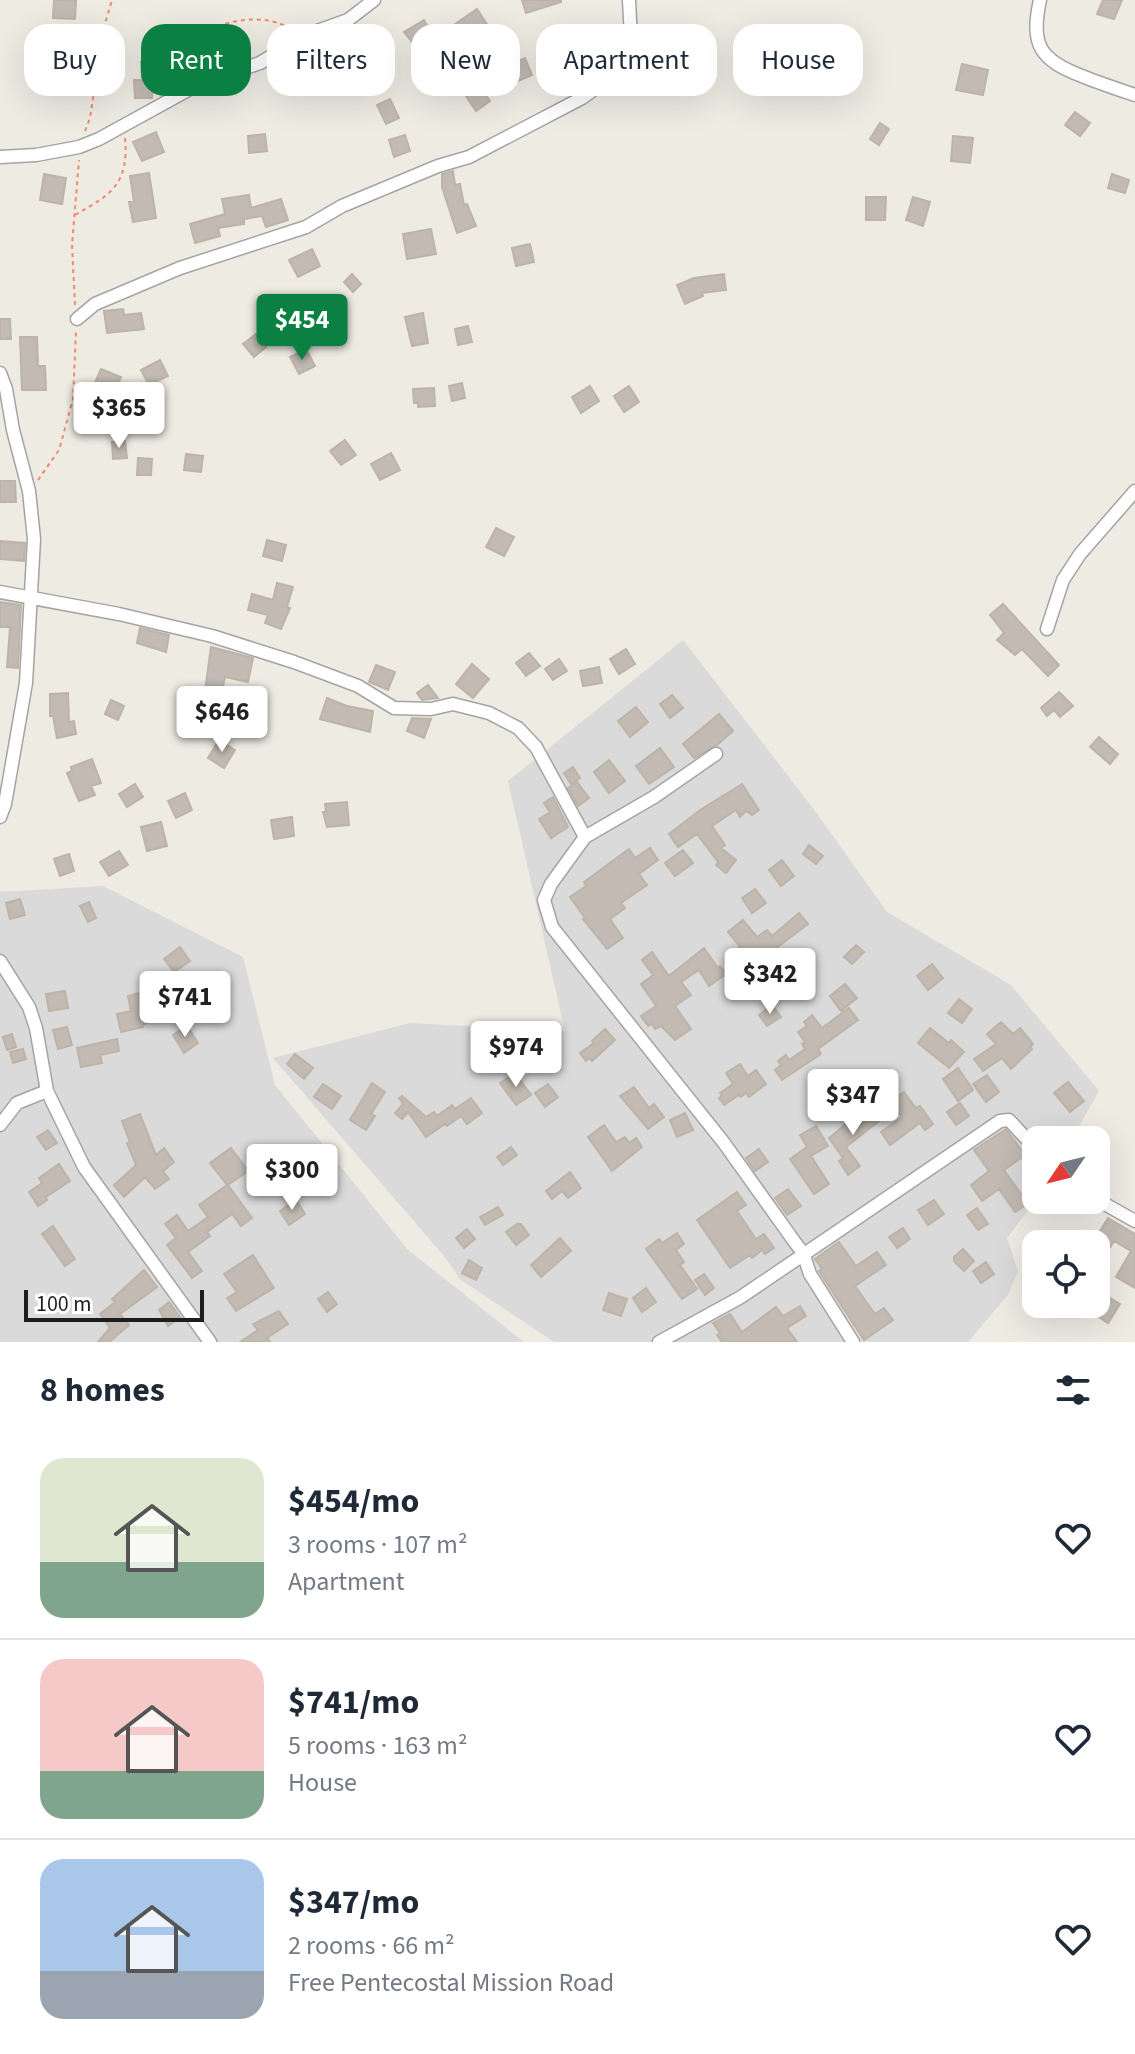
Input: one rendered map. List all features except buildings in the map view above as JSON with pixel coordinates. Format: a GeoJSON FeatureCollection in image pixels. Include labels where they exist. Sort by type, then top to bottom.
{"type":"FeatureCollection","features":[{"type":"Feature","properties":{"kind":"street"},"geometry":{"type":"LineString","coordinates":[[337,24],[348,20],[374,0]]}},
{"type":"Feature","properties":{"kind":"street"},"geometry":{"type":"LineString","coordinates":[[77,319],[95,304],[180,268],[306,227],[342,206],[438,166],[469,157],[582,98],[638,58],[631,39],[629,0]]}},
{"type":"Feature","properties":{"kind":"street"},"geometry":{"type":"LineString","coordinates":[[1040,0],[1036,31],[1039,46],[1047,58],[1058,67],[1135,95]]}},
{"type":"Feature","properties":{"kind":"street"},"geometry":{"type":"LineString","coordinates":[[0,157],[36,155],[79,147],[199,84],[267,59]]}},
{"type":"Feature","properties":{"kind":"street"},"geometry":{"type":"LineString","coordinates":[[0,373],[29,491],[34,539],[26,683],[5,804],[0,817]]}},
{"type":"Feature","properties":{"kind":"street"},"geometry":{"type":"LineString","coordinates":[[1047,629],[1063,580],[1108,519],[1135,491]]}},
{"type":"Feature","properties":{"kind":"street"},"geometry":{"type":"LineString","coordinates":[[0,592],[32,596],[212,636],[358,686],[394,708],[431,709],[453,704],[489,713],[518,728],[536,747],[585,837]]}},
{"type":"Feature","properties":{"kind":"street"},"geometry":{"type":"LineString","coordinates":[[716,754],[644,803],[585,837],[551,884],[544,900],[552,927],[724,1143],[803,1253],[810,1274],[853,1342]]}},
{"type":"Feature","properties":{"kind":"street"},"geometry":{"type":"LineString","coordinates":[[0,961],[29,1007],[36,1028],[47,1091],[80,1159],[99,1190],[210,1342]]}},
{"type":"Feature","properties":{"kind":"street"},"geometry":{"type":"LineString","coordinates":[[0,1125],[17,1103],[47,1091]]}},
{"type":"Feature","properties":{"kind":"street"},"geometry":{"type":"LineString","coordinates":[[659,1342],[741,1297],[1000,1121],[1009,1120],[1022,1133]]}},
{"type":"Feature","properties":{"kind":"street"},"geometry":{"type":"LineString","coordinates":[[1110,1207],[1135,1221]]}},
{"type":"Feature","properties":{"kind":"path"},"geometry":{"type":"LineString","coordinates":[[29,491],[59,450],[73,399],[77,319],[73,284],[74,216],[79,147],[90,118],[104,27],[112,0]]}},
{"type":"Feature","properties":{"kind":"path"},"geometry":{"type":"LineString","coordinates":[[233,24],[264,18],[285,24]]}},
{"type":"Feature","properties":{"kind":"path"},"geometry":{"type":"LineString","coordinates":[[74,216],[104,199],[120,182],[125,160],[123,126]]}},
{"type":"Feature","properties":{"kind":"shaded area"},"geometry":{"type":"Polygon","coordinates":[[[683,640],[813,808],[887,912],[1011,985],[1099,1091],[1079,1126],[1022,1126],[1022,1214],[1025,1214],[1007,1238],[1018,1271],[1008,1295],[968,1342],[554,1342],[461,1280],[444,1256],[273,1058],[410,1023],[565,1031],[508,781],[683,640]]]}},
{"type":"Feature","properties":{"kind":"shaded area"},"geometry":{"type":"Polygon","coordinates":[[[103,886],[243,957],[275,1085],[407,1249],[524,1342],[0,1342],[0,892],[103,886]]]}}]}
